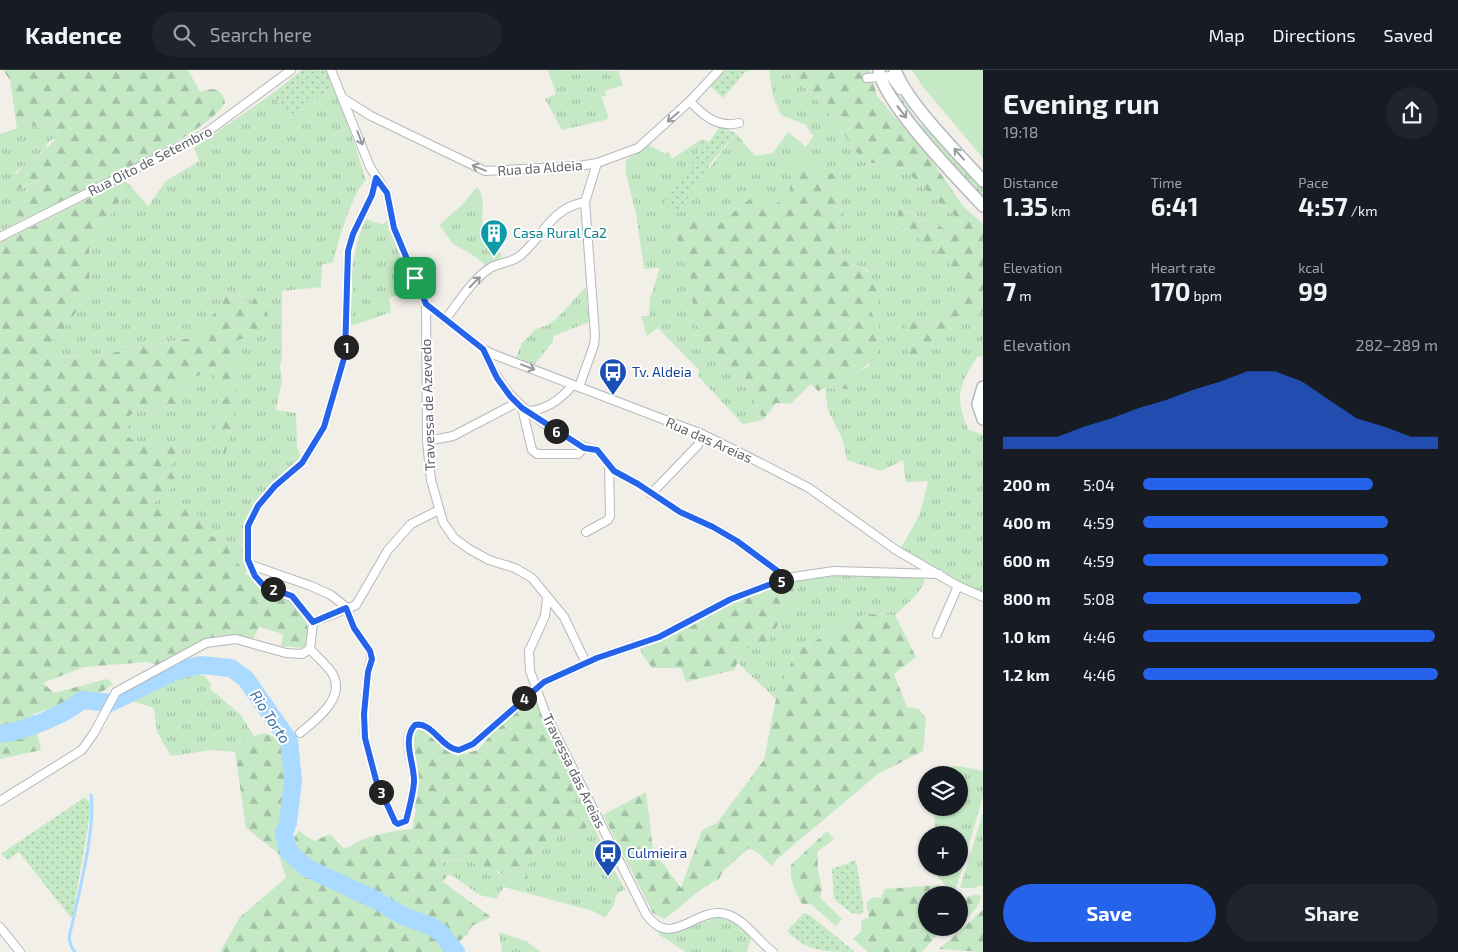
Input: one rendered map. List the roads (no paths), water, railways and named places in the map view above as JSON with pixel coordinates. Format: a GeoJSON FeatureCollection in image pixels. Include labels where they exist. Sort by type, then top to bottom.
{"type":"FeatureCollection","features":[{"type":"Feature","properties":{"kind":"main road"},"geometry":{"type":"LineString","coordinates":[[895,70],[900,82],[935,127],[983,181]]}},
{"type":"Feature","properties":{"kind":"main road"},"geometry":{"type":"LineString","coordinates":[[879,73],[886,91],[922,138],[983,206]]}},
{"type":"Feature","properties":{"kind":"main road"},"geometry":{"type":"LineString","coordinates":[[983,387],[978,404],[983,419]]}},
{"type":"Feature","properties":{"kind":"street","name":"Rua Oito de Setembro"},"geometry":{"type":"LineString","coordinates":[[0,238],[202,135],[291,70]]}},
{"type":"Feature","properties":{"kind":"street","name":"Travessa de Azevedo"},"geometry":{"type":"LineString","coordinates":[[331,70],[376,178],[387,193],[394,228],[426,304],[427,441],[431,480],[443,522],[454,538],[489,560],[515,568],[532,578],[547,600],[564,617],[586,663]]}},
{"type":"Feature","properties":{"kind":"street","name":"Rua da Aldeia"},"geometry":{"type":"LineString","coordinates":[[344,99],[371,116],[485,171],[497,172],[597,163],[638,148],[690,101],[719,70]]}},
{"type":"Feature","properties":{"kind":"street"},"geometry":{"type":"LineString","coordinates":[[867,78],[879,73],[890,76],[920,118],[935,127]]}},
{"type":"Feature","properties":{"kind":"street"},"geometry":{"type":"LineString","coordinates":[[690,101],[700,112],[713,121],[722,124],[739,123]]}},
{"type":"Feature","properties":{"kind":"street"},"geometry":{"type":"LineString","coordinates":[[427,441],[453,436],[521,407],[535,411],[551,404],[576,386],[594,346],[595,335],[585,202],[597,163]]}},
{"type":"Feature","properties":{"kind":"street"},"geometry":{"type":"LineString","coordinates":[[300,733],[320,717],[330,704],[336,682],[331,672],[310,649],[313,622],[292,596],[264,586],[255,576],[251,565],[247,540],[248,526],[258,506],[275,486],[302,463],[324,427],[345,355],[348,251],[353,234],[372,195],[376,178]]}},
{"type":"Feature","properties":{"kind":"street"},"geometry":{"type":"LineString","coordinates":[[445,320],[469,288],[488,270],[508,263],[522,254],[544,227],[561,212],[576,204],[585,202]]}},
{"type":"Feature","properties":{"kind":"street","name":"Rua das Areias"},"geometry":{"type":"LineString","coordinates":[[426,304],[483,349],[702,434],[809,488],[882,541],[958,586],[983,597]]}},
{"type":"Feature","properties":{"kind":"street"},"geometry":{"type":"LineString","coordinates":[[483,349],[497,378],[521,407],[584,448],[597,450],[614,471],[680,512],[713,527],[737,541],[787,578]]}},
{"type":"Feature","properties":{"kind":"street"},"geometry":{"type":"LineString","coordinates":[[521,407],[532,450],[537,454],[578,454],[584,448]]}},
{"type":"Feature","properties":{"kind":"street"},"geometry":{"type":"LineString","coordinates":[[652,494],[698,445],[702,434]]}},
{"type":"Feature","properties":{"kind":"street"},"geometry":{"type":"LineString","coordinates":[[586,532],[608,520],[610,516],[609,464]]}},
{"type":"Feature","properties":{"kind":"street"},"geometry":{"type":"LineString","coordinates":[[313,622],[356,605],[363,597],[388,550],[411,524],[439,510]]}},
{"type":"Feature","properties":{"kind":"street"},"geometry":{"type":"LineString","coordinates":[[251,565],[331,595],[346,608],[354,628],[370,651],[372,659],[368,672],[364,714],[368,756],[384,800],[395,822],[398,824],[406,821],[414,780],[409,749],[413,727],[420,724],[425,725],[450,748],[459,750],[473,744],[536,688],[586,663],[659,637],[731,599],[787,578],[834,571],[939,574]]}},
{"type":"Feature","properties":{"kind":"street"},"geometry":{"type":"LineString","coordinates":[[937,634],[958,586]]}},
{"type":"Feature","properties":{"kind":"street","name":"Travessa das Areias"},"geometry":{"type":"LineString","coordinates":[[547,600],[545,616],[529,651],[529,666],[536,688],[546,715],[650,920],[661,927],[677,928],[711,914],[720,913],[733,918],[748,928],[773,952]]}},
{"type":"Feature","properties":{"kind":"street"},"geometry":{"type":"LineString","coordinates":[[0,801],[82,750],[116,692],[214,640],[236,638],[269,650],[297,654],[310,649]]}},
{"type":"Feature","properties":{"kind":"street"},"geometry":{"type":"LineString","coordinates":[[0,928],[20,952]]}},
{"type":"Feature","properties":{"kind":"waterway","name":"Rio Torto"},"geometry":{"type":"LineString","coordinates":[[0,734],[20,730],[43,722],[65,712],[82,700],[110,703],[178,670],[201,665],[231,668],[246,679],[289,741],[293,780],[288,823],[284,834],[289,852],[307,868],[376,900],[403,916],[431,926],[441,933],[456,952]]}},
{"type":"Feature","properties":{"kind":"waterway"},"geometry":{"type":"LineString","coordinates":[[75,952],[69,938],[81,886],[91,827],[91,795]]}},
{"type":"Feature","properties":{"kind":"place","name":"Casa Rural Ca2"},"geometry":{"type":"Point","coordinates":[494,257]}},
{"type":"Feature","properties":{"kind":"place","name":"Tv. Aldeia"},"geometry":{"type":"Point","coordinates":[613,396]}},
{"type":"Feature","properties":{"kind":"place","name":"Culmieira"},"geometry":{"type":"Point","coordinates":[608,877]}}]}
